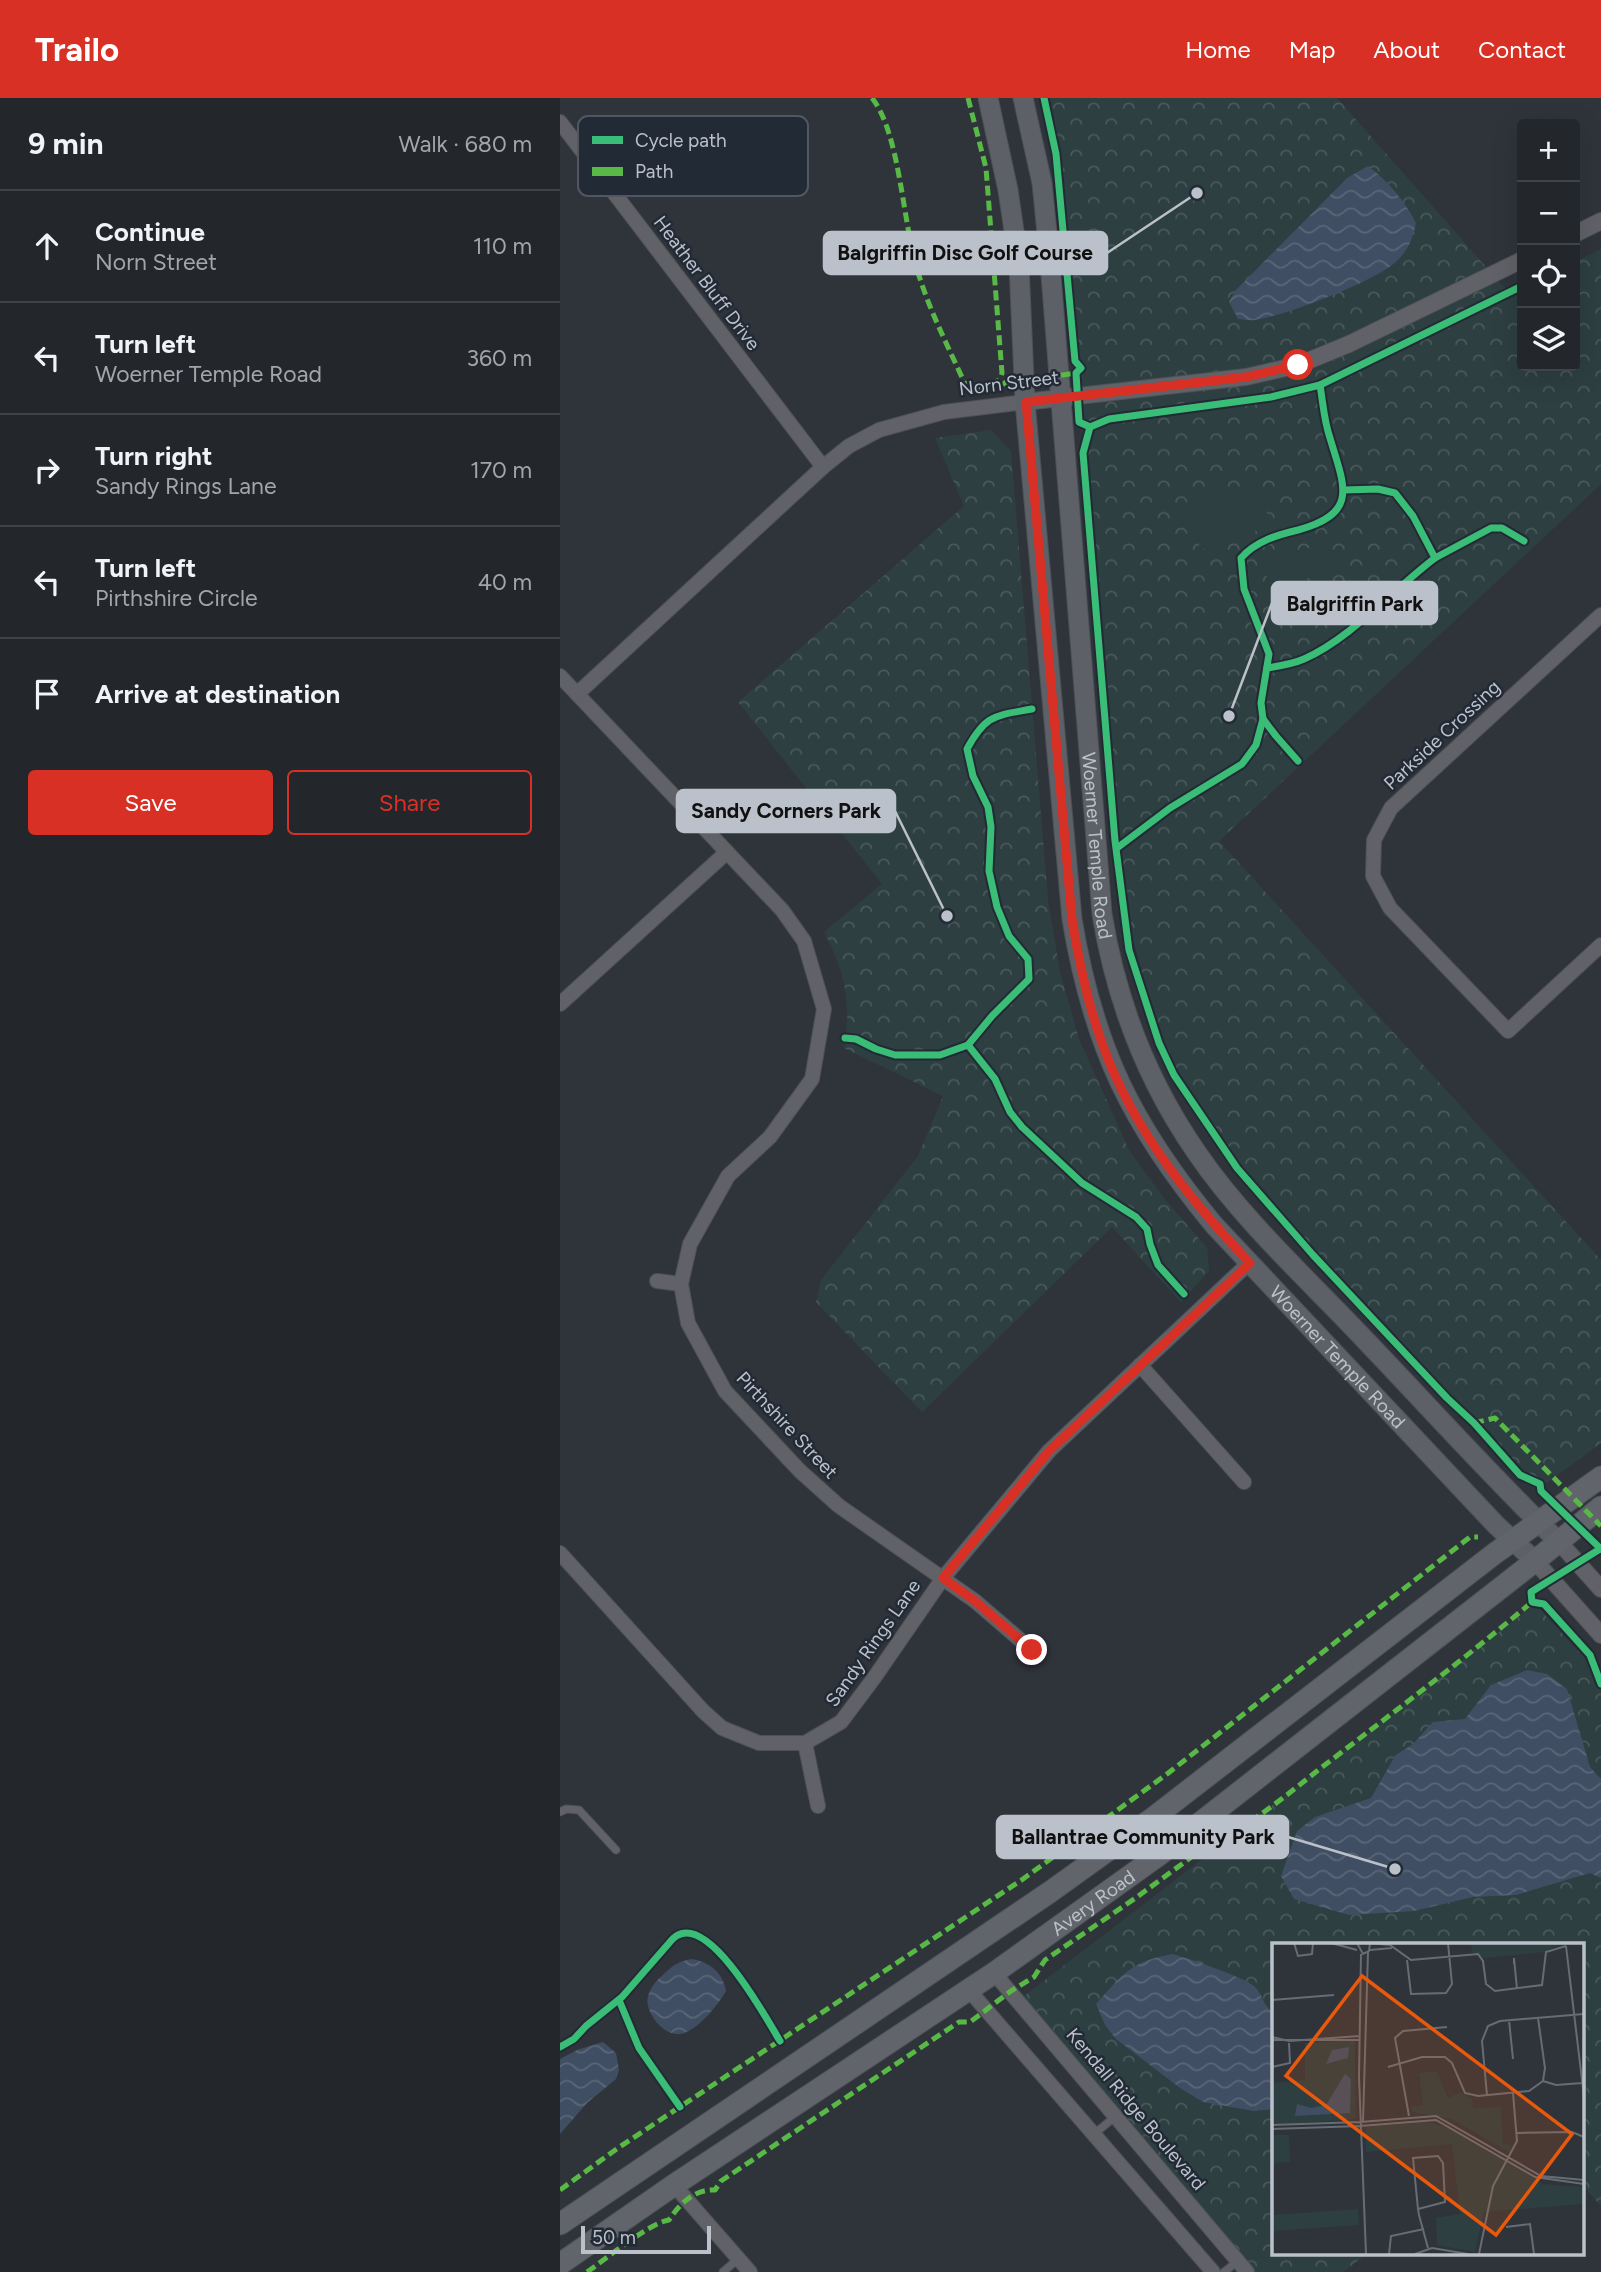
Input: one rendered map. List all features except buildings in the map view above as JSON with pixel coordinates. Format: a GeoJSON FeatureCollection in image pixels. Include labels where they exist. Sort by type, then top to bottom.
{"type":"FeatureCollection","features":[{"type":"Feature","properties":{"kind":"main road","name":"Woerner Temple Road"},"geometry":{"type":"LineString","coordinates":[[988,98],[1008,190],[1019,265],[1026,402],[1072,919],[1080,968],[1097,1030],[1119,1083],[1146,1134],[1180,1184],[1214,1225],[1535,1561]]}},
{"type":"Feature","properties":{"kind":"main road","name":"Woerner Temple Road"},"geometry":{"type":"LineString","coordinates":[[1023,98],[1042,183],[1102,914],[1122,1002],[1148,1069],[1172,1115],[1198,1155],[1239,1206],[1559,1542]]}},
{"type":"Feature","properties":{"kind":"main road","name":"Avery Road"},"geometry":{"type":"LineString","coordinates":[[560,2224],[1050,1892],[1163,1810],[1513,1541],[1601,1477]]}},
{"type":"Feature","properties":{"kind":"main road","name":"Avery Road"},"geometry":{"type":"LineString","coordinates":[[560,2264],[674,2185],[994,1973],[1159,1855],[1601,1507]]}},
{"type":"Feature","properties":{"kind":"street","name":"Heather Bluff Drive"},"geometry":{"type":"LineString","coordinates":[[560,122],[578,146]]}},
{"type":"Feature","properties":{"kind":"street","name":"Heather Bluff Drive"},"geometry":{"type":"LineString","coordinates":[[616,196],[823,467]]}},
{"type":"Feature","properties":{"kind":"street"},"geometry":{"type":"LineString","coordinates":[[1580,232],[1601,221]]}},
{"type":"Feature","properties":{"kind":"street","name":"Norn Street"},"geometry":{"type":"LineString","coordinates":[[577,694],[823,467],[849,446],[879,430],[944,412],[1246,377],[1298,365],[1349,344],[1517,262]]}},
{"type":"Feature","properties":{"kind":"street","name":"Parkside Crossing"},"geometry":{"type":"LineString","coordinates":[[1601,615],[1391,808],[1374,840],[1373,876],[1390,908],[1508,1031],[1601,945]]}},
{"type":"Feature","properties":{"kind":"street","name":"Pirthshire Street"},"geometry":{"type":"LineString","coordinates":[[560,676],[782,911],[804,941],[824,1009],[812,1079],[770,1137],[728,1176],[690,1244],[681,1284],[688,1323],[725,1391],[800,1471],[839,1506],[975,1601],[1032,1650]]}},
{"type":"Feature","properties":{"kind":"street"},"geometry":{"type":"LineString","coordinates":[[560,1004],[727,852]]}},
{"type":"Feature","properties":{"kind":"street","name":"Sandy Rings Lane"},"geometry":{"type":"LineString","coordinates":[[805,1743],[841,1722],[943,1578],[1049,1451],[1250,1263]]}},
{"type":"Feature","properties":{"kind":"street"},"geometry":{"type":"LineString","coordinates":[[657,1281],[681,1284]]}},
{"type":"Feature","properties":{"kind":"street"},"geometry":{"type":"LineString","coordinates":[[1140,1365],[1244,1482]]}},
{"type":"Feature","properties":{"kind":"street","name":"Woerner Temple Road"},"geometry":{"type":"LineString","coordinates":[[1559,1542],[1601,1589]]}},
{"type":"Feature","properties":{"kind":"street"},"geometry":{"type":"LineString","coordinates":[[560,1553],[703,1711],[722,1728],[760,1743],[805,1743],[818,1806]]}},
{"type":"Feature","properties":{"kind":"street","name":"Woerner Temple Road"},"geometry":{"type":"LineString","coordinates":[[1535,1561],[1601,1635]]}},
{"type":"Feature","properties":{"kind":"street","name":"Kendall Ridge Boulevard"},"geometry":{"type":"LineString","coordinates":[[994,1973],[1243,2266]]}},
{"type":"Feature","properties":{"kind":"street"},"geometry":{"type":"LineString","coordinates":[[968,1989],[1213,2272]]}},
{"type":"Feature","properties":{"kind":"street"},"geometry":{"type":"LineString","coordinates":[[674,2185],[750,2272]]}},
{"type":"Feature","properties":{"kind":"lane"},"geometry":{"type":"LineString","coordinates":[[560,1812],[566,1809],[579,1810],[616,1850]]}},
{"type":"Feature","properties":{"kind":"lane"},"geometry":{"type":"LineString","coordinates":[[1094,2134],[1116,2115]]}},
{"type":"Feature","properties":{"kind":"lane"},"geometry":{"type":"LineString","coordinates":[[723,2272],[738,2259]]}},
{"type":"Feature","properties":{"kind":"lane"},"geometry":{"type":"LineString","coordinates":[[1224,2272],[1243,2266]]}},
{"type":"Feature","properties":{"kind":"green space"},"geometry":{"type":"Polygon","coordinates":[[[1048,98],[1337,98],[1509,293],[1517,290],[1517,371],[1580,371],[1580,260],[1601,249],[1601,484],[1219,841],[1601,1260],[1601,1443],[1537,1490],[1234,1169],[1194,1110],[1158,1031],[1127,917],[1094,592],[1060,149],[1048,98]]]}},
{"type":"Feature","properties":{"kind":"green space"},"geometry":{"type":"Polygon","coordinates":[[[991,430],[1011,451],[1048,900],[1060,972],[1079,1039],[1129,1150],[1163,1197],[1207,1248],[1209,1271],[1181,1302],[1112,1227],[922,1412],[816,1302],[821,1280],[918,1156],[943,1096],[844,1048],[847,1017],[845,988],[824,932],[882,884],[738,702],[964,506],[935,438],[991,430]]]}},
{"type":"Feature","properties":{"kind":"green space"},"geometry":{"type":"Polygon","coordinates":[[[1257,481],[1271,526],[1201,550],[1186,503],[1257,481]]]}},
{"type":"Feature","properties":{"kind":"green space"},"geometry":{"type":"Polygon","coordinates":[[[1321,544],[1330,571],[1271,590],[1262,563],[1321,544]]]}},
{"type":"Feature","properties":{"kind":"green space"},"geometry":{"type":"Polygon","coordinates":[[[1332,581],[1340,608],[1282,626],[1273,599],[1332,581]]]}},
{"type":"Feature","properties":{"kind":"green space"},"geometry":{"type":"Polygon","coordinates":[[[1535,1604],[1601,1676],[1601,2206],[1584,2187],[1584,1943],[1272,1943],[1272,2254],[1367,2254],[1343,2272],[1247,2272],[1019,2000],[1535,1604]]]}},
{"type":"Feature","properties":{"kind":"water"},"geometry":{"type":"Polygon","coordinates":[[[1368,166],[1395,192],[1416,223],[1409,244],[1400,258],[1368,279],[1307,305],[1255,320],[1238,319],[1229,302],[1235,291],[1347,178],[1368,166]]]}},
{"type":"Feature","properties":{"kind":"water"},"geometry":{"type":"Polygon","coordinates":[[[1527,1670],[1547,1674],[1567,1689],[1590,1767],[1601,1779],[1601,1878],[1590,1873],[1516,1895],[1473,1897],[1414,1911],[1349,1915],[1294,1899],[1281,1876],[1297,1831],[1315,1817],[1371,1798],[1395,1756],[1413,1744],[1433,1722],[1465,1719],[1491,1685],[1527,1670]]]}},
{"type":"Feature","properties":{"kind":"water"},"geometry":{"type":"Polygon","coordinates":[[[1173,1954],[1240,1978],[1258,1990],[1272,2012],[1272,2109],[1254,2111],[1203,2102],[1180,2088],[1116,2039],[1105,2025],[1096,2004],[1129,1970],[1173,1954]]]}},
{"type":"Feature","properties":{"kind":"water"},"geometry":{"type":"Polygon","coordinates":[[[692,1959],[715,1969],[726,1991],[712,2010],[692,2029],[679,2034],[666,2031],[652,2015],[647,2002],[648,1996],[654,1983],[670,1968],[692,1959]]]}},
{"type":"Feature","properties":{"kind":"water"},"geometry":{"type":"Polygon","coordinates":[[[603,2042],[616,2053],[619,2070],[616,2079],[587,2103],[560,2134],[560,2059],[577,2050],[603,2042]]]}},
{"type":"Feature","properties":{"kind":"marked path"},"geometry":{"type":"LineString","coordinates":[[872,98],[889,133],[912,250],[922,284],[965,384],[971,388],[990,386],[1000,379],[1005,384],[1076,373]]}},
{"type":"Feature","properties":{"kind":"marked path"},"geometry":{"type":"LineString","coordinates":[[968,98],[986,168],[1002,373],[1000,379]]}},
{"type":"Feature","properties":{"kind":"marked path"},"geometry":{"type":"LineString","coordinates":[[1474,1423],[1495,1418],[1601,1526]]}},
{"type":"Feature","properties":{"kind":"marked path"},"geometry":{"type":"LineString","coordinates":[[560,2190],[618,2148],[1023,1879],[1167,1774],[1470,1537],[1478,1537]]}},
{"type":"Feature","properties":{"kind":"marked path"},"geometry":{"type":"LineString","coordinates":[[587,2272],[639,2234],[669,2220],[689,2198],[701,2192],[715,2190],[721,2181],[959,2022],[970,2022],[1034,1977],[1045,1960],[1216,1839],[1240,1828],[1268,1809],[1532,1602]]}},
{"type":"Feature","properties":{"kind":"cycle path"},"geometry":{"type":"LineString","coordinates":[[1044,98],[1056,154],[1075,361],[1081,368],[1076,373],[1079,422],[1090,427],[1109,419],[1271,397],[1320,385],[1517,288]]}},
{"type":"Feature","properties":{"kind":"cycle path"},"geometry":{"type":"LineString","coordinates":[[1298,761],[1263,719],[1261,703],[1269,654],[1244,589],[1241,558],[1253,547],[1267,540],[1318,523],[1339,506],[1342,496],[1340,470],[1326,425],[1320,385]]}},
{"type":"Feature","properties":{"kind":"cycle path"},"geometry":{"type":"LineString","coordinates":[[1090,427],[1083,453],[1115,841],[1129,950],[1159,1043],[1174,1075],[1237,1168],[1313,1255],[1447,1398],[1474,1423],[1520,1475],[1540,1484],[1541,1491],[1601,1549]]}},
{"type":"Feature","properties":{"kind":"cycle path"},"geometry":{"type":"LineString","coordinates":[[1267,668],[1300,661],[1338,639],[1435,558],[1413,516],[1395,493],[1378,489],[1344,490]]}},
{"type":"Feature","properties":{"kind":"cycle path"},"geometry":{"type":"LineString","coordinates":[[1435,558],[1491,528],[1502,528],[1524,541]]}},
{"type":"Feature","properties":{"kind":"cycle path"},"geometry":{"type":"LineString","coordinates":[[845,1038],[856,1039],[895,1055],[940,1055],[968,1045],[1029,979],[1028,959],[1009,936],[997,907],[989,871],[991,827],[988,807],[973,776],[967,749],[986,723],[1009,713],[1032,709]]}},
{"type":"Feature","properties":{"kind":"cycle path"},"geometry":{"type":"LineString","coordinates":[[1117,848],[1170,808],[1242,764],[1256,745],[1263,719]]}},
{"type":"Feature","properties":{"kind":"cycle path"},"geometry":{"type":"LineString","coordinates":[[968,1045],[995,1079],[1010,1112],[1022,1127],[1082,1183],[1136,1217],[1147,1229],[1158,1265],[1184,1294]]}},
{"type":"Feature","properties":{"kind":"cycle path"},"geometry":{"type":"LineString","coordinates":[[1600,1549],[1531,1592],[1532,1602],[1544,1604],[1590,1655],[1601,1684]]}},
{"type":"Feature","properties":{"kind":"cycle path"},"geometry":{"type":"LineString","coordinates":[[560,2047],[574,2039],[622,1997],[674,1938],[692,1934],[706,1941],[722,1955],[751,1993],[780,2041]]}},
{"type":"Feature","properties":{"kind":"cycle path"},"geometry":{"type":"LineString","coordinates":[[619,2000],[639,2048],[680,2107]]}},
{"type":"Feature","properties":{"kind":"place","name":"Balgriffin Disc Golf Course"},"geometry":{"type":"Point","coordinates":[1197,193]}},
{"type":"Feature","properties":{"kind":"place","name":"Balgriffin Park"},"geometry":{"type":"Point","coordinates":[1229,716]}},
{"type":"Feature","properties":{"kind":"place","name":"Sandy Corners Park"},"geometry":{"type":"Point","coordinates":[947,916]}},
{"type":"Feature","properties":{"kind":"place","name":"Ballantrae Community Park"},"geometry":{"type":"Point","coordinates":[1395,1869]}},
{"type":"Feature","properties":{"kind":"route"},"geometry":{"type":"LineString","coordinates":[[1032,1650],[975,1601],[943,1578],[1049,1451],[1250,1263],[1180,1184],[1146,1134],[1119,1083],[1097,1030],[1080,968],[1072,919],[1026,402],[1246,377],[1298,365]]}}]}
